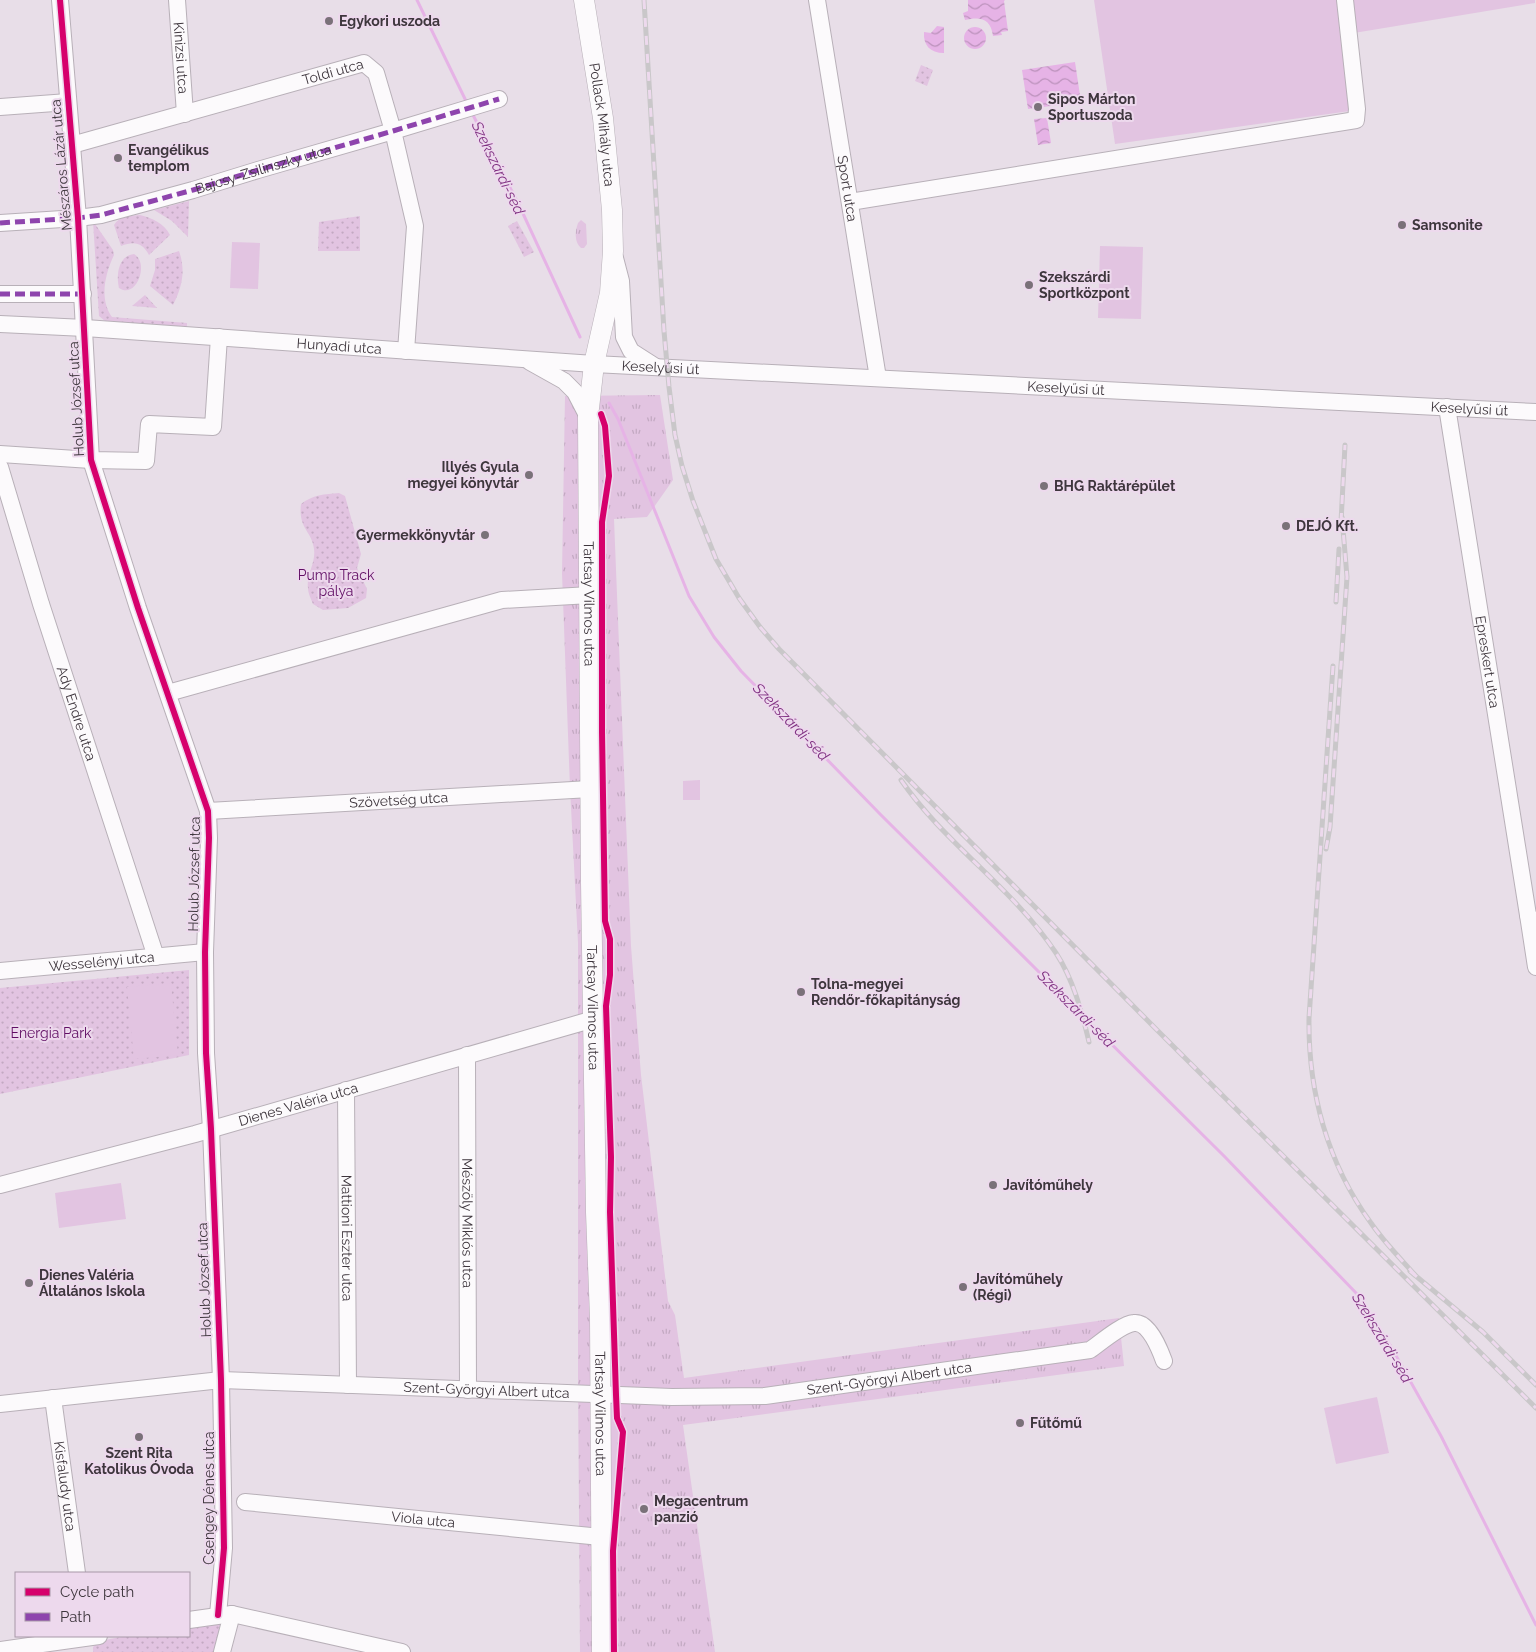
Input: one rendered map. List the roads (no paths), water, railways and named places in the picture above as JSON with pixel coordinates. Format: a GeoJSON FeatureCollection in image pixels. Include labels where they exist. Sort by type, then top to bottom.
{"type":"FeatureCollection","features":[{"type":"Feature","properties":{"kind":"main road","name":"Pollack Mihály utca"},"geometry":{"type":"LineString","coordinates":[[584,0],[603,118],[614,251],[610,293],[594,364]]}},
{"type":"Feature","properties":{"kind":"main road","name":"Tartsay Vilmos utca"},"geometry":{"type":"LineString","coordinates":[[594,364],[588,417],[590,789],[600,1394],[602,1652]]}},
{"type":"Feature","properties":{"kind":"street","name":"Mészáros Lázár utca"},"geometry":{"type":"LineString","coordinates":[[60,0],[85,328]]}},
{"type":"Feature","properties":{"kind":"street","name":"Kinizsi utca"},"geometry":{"type":"LineString","coordinates":[[177,0],[185,114]]}},
{"type":"Feature","properties":{"kind":"street","name":"Sport utca"},"geometry":{"type":"LineString","coordinates":[[817,0],[878,378]]}},
{"type":"Feature","properties":{"kind":"street"},"geometry":{"type":"LineString","coordinates":[[850,202],[1356,120],[1357,109],[1345,0]]}},
{"type":"Feature","properties":{"kind":"street","name":"Toldi utca"},"geometry":{"type":"LineString","coordinates":[[72,145],[364,63],[376,73],[393,131],[415,226],[406,351]]}},
{"type":"Feature","properties":{"kind":"street","name":"Bajcsy-Zsilinszky utca"},"geometry":{"type":"LineString","coordinates":[[0,223],[101,215],[193,190],[499,99]]}},
{"type":"Feature","properties":{"kind":"street"},"geometry":{"type":"LineString","coordinates":[[0,107],[68,102]]}},
{"type":"Feature","properties":{"kind":"street","name":"Pollack Mihály utca"},"geometry":{"type":"LineString","coordinates":[[614,251],[621,281],[624,337],[631,351],[656,367]]}},
{"type":"Feature","properties":{"kind":"street"},"geometry":{"type":"LineString","coordinates":[[0,294],[83,294]]}},
{"type":"Feature","properties":{"kind":"street","name":"Hunyadi utca"},"geometry":{"type":"LineString","coordinates":[[0,324],[219,337],[594,364]]}},
{"type":"Feature","properties":{"kind":"street","name":"Holub József utca"},"geometry":{"type":"LineString","coordinates":[[85,328],[91,460],[138,608],[208,811],[209,838],[205,952],[206,1053],[211,1129],[221,1380]]}},
{"type":"Feature","properties":{"kind":"street"},"geometry":{"type":"LineString","coordinates":[[0,454],[91,460],[146,461],[149,424],[212,427],[219,337]]}},
{"type":"Feature","properties":{"kind":"street"},"geometry":{"type":"LineString","coordinates":[[523,359],[545,369],[564,381],[575,392],[588,417]]}},
{"type":"Feature","properties":{"kind":"street","name":"Keselyűsi út"},"geometry":{"type":"LineString","coordinates":[[594,364],[1536,412]]}},
{"type":"Feature","properties":{"kind":"street","name":"Epreskert utca"},"geometry":{"type":"LineString","coordinates":[[1447,407],[1532,920],[1536,967]]}},
{"type":"Feature","properties":{"kind":"street","name":"Ady Endre utca"},"geometry":{"type":"LineString","coordinates":[[0,467],[41,604],[156,957]]}},
{"type":"Feature","properties":{"kind":"street"},"geometry":{"type":"LineString","coordinates":[[168,693],[502,600],[590,595]]}},
{"type":"Feature","properties":{"kind":"street","name":"Szövetség utca"},"geometry":{"type":"LineString","coordinates":[[208,811],[590,789]]}},
{"type":"Feature","properties":{"kind":"street","name":"Wesselényi utca"},"geometry":{"type":"LineString","coordinates":[[1,969],[205,952]]}},
{"type":"Feature","properties":{"kind":"street","name":"Dienes Valéria utca"},"geometry":{"type":"LineString","coordinates":[[0,1185],[211,1129],[594,1019]]}},
{"type":"Feature","properties":{"kind":"street","name":"Mészöly Miklós utca"},"geometry":{"type":"LineString","coordinates":[[467,1055],[468,1390]]}},
{"type":"Feature","properties":{"kind":"street","name":"Mattioni Eszter utca"},"geometry":{"type":"LineString","coordinates":[[346,1090],[348,1385]]}},
{"type":"Feature","properties":{"kind":"street","name":"Szent-Györgyi Albert utca"},"geometry":{"type":"LineString","coordinates":[[0,1404],[221,1380],[600,1394],[765,1396],[1090,1350],[1124,1326],[1136,1323],[1142,1325],[1150,1332],[1161,1352],[1164,1362]]}},
{"type":"Feature","properties":{"kind":"street","name":"Csengey Dénes utca"},"geometry":{"type":"LineString","coordinates":[[221,1380],[225,1615],[222,1652]]}},
{"type":"Feature","properties":{"kind":"street","name":"Kisfaludy utca"},"geometry":{"type":"LineString","coordinates":[[53,1398],[77,1572]]}},
{"type":"Feature","properties":{"kind":"street","name":"Viola utca"},"geometry":{"type":"LineString","coordinates":[[245,1502],[601,1537]]}},
{"type":"Feature","properties":{"kind":"street"},"geometry":{"type":"LineString","coordinates":[[190,1620],[225,1615],[356,1647],[402,1652]]}},
{"type":"Feature","properties":{"kind":"street"},"geometry":{"type":"LineString","coordinates":[[0,1650],[90,1640]]}},
{"type":"Feature","properties":{"kind":"water"},"geometry":{"type":"Polygon","coordinates":[[[968,0],[1005,0],[1008,31],[1001,32],[1002,35],[993,36],[990,26],[984,20],[976,18],[965,20],[963,13],[968,11],[968,0]]]}},
{"type":"Feature","properties":{"kind":"water"},"geometry":{"type":"Polygon","coordinates":[[[937,26],[944,27],[944,53],[931,50],[925,41],[924,32],[931,33],[937,26]]]}},
{"type":"Feature","properties":{"kind":"water"},"geometry":{"type":"Polygon","coordinates":[[[971,27],[979,27],[986,34],[986,42],[979,49],[971,49],[964,42],[964,34],[971,27]]]}},
{"type":"Feature","properties":{"kind":"water"},"geometry":{"type":"Polygon","coordinates":[[[1075,62],[1081,102],[1028,109],[1022,70],[1075,62]]]}},
{"type":"Feature","properties":{"kind":"water"},"geometry":{"type":"Polygon","coordinates":[[[1047,118],[1051,143],[1038,145],[1034,119],[1047,118]]]}},
{"type":"Feature","properties":{"kind":"waterway","name":"Szekszárdi-séd"},"geometry":{"type":"LineString","coordinates":[[417,0],[467,103]]}},
{"type":"Feature","properties":{"kind":"waterway","name":"Szekszárdi-séd"},"geometry":{"type":"LineString","coordinates":[[472,113],[520,207],[580,337]]}},
{"type":"Feature","properties":{"kind":"waterway","name":"Szekszárdi-séd"},"geometry":{"type":"LineString","coordinates":[[609,403],[618,419],[689,596],[714,637],[741,671],[880,814],[1225,1157],[1358,1295],[1390,1345],[1441,1436],[1536,1625]]}},
{"type":"Feature","properties":{"kind":"railway"},"geometry":{"type":"LineString","coordinates":[[644,0],[664,331],[675,435],[693,501],[716,559],[739,598],[779,649],[1536,1408]]}},
{"type":"Feature","properties":{"kind":"railway"},"geometry":{"type":"LineString","coordinates":[[1341,522],[1345,445]]}},
{"type":"Feature","properties":{"kind":"railway"},"geometry":{"type":"LineString","coordinates":[[1326,849],[1330,827],[1347,577],[1342,517]]}},
{"type":"Feature","properties":{"kind":"railway"},"geometry":{"type":"LineString","coordinates":[[1336,602],[1339,549]]}},
{"type":"Feature","properties":{"kind":"railway"},"geometry":{"type":"LineString","coordinates":[[1333,666],[1309,1018],[1312,1072],[1323,1125],[1343,1176],[1376,1230],[1415,1275]]}},
{"type":"Feature","properties":{"kind":"railway"},"geometry":{"type":"LineString","coordinates":[[901,780],[938,825],[1020,908],[1056,953],[1072,985],[1089,1042]]}},
{"type":"Feature","properties":{"kind":"railway"},"geometry":{"type":"LineString","coordinates":[[1410,1271],[1483,1332],[1536,1385]]}},
{"type":"Feature","properties":{"kind":"place","name":"Egykori uszoda"},"geometry":{"type":"Point","coordinates":[329,21]}},
{"type":"Feature","properties":{"kind":"place","name":"Sipos Márton Sportuszoda"},"geometry":{"type":"Point","coordinates":[1038,107]}},
{"type":"Feature","properties":{"kind":"place","name":"Evangélikus templom"},"geometry":{"type":"Point","coordinates":[118,158]}},
{"type":"Feature","properties":{"kind":"place","name":"Samsonite"},"geometry":{"type":"Point","coordinates":[1402,225]}},
{"type":"Feature","properties":{"kind":"place","name":"Szekszárdi Sportközpont"},"geometry":{"type":"Point","coordinates":[1029,285]}},
{"type":"Feature","properties":{"kind":"place","name":"Illyés Gyula megyei könyvtár"},"geometry":{"type":"Point","coordinates":[529,475]}},
{"type":"Feature","properties":{"kind":"place","name":"BHG Raktárépület"},"geometry":{"type":"Point","coordinates":[1044,486]}},
{"type":"Feature","properties":{"kind":"place","name":"DEJÓ Kft."},"geometry":{"type":"Point","coordinates":[1286,526]}},
{"type":"Feature","properties":{"kind":"place","name":"Gyermekkönyvtár"},"geometry":{"type":"Point","coordinates":[485,535]}},
{"type":"Feature","properties":{"kind":"place","name":"Tolna-megyei Rendőr-főkapitányság"},"geometry":{"type":"Point","coordinates":[801,992]}},
{"type":"Feature","properties":{"kind":"place","name":"Javítóműhely"},"geometry":{"type":"Point","coordinates":[993,1185]}},
{"type":"Feature","properties":{"kind":"place","name":"Dienes Valéria Általános Iskola"},"geometry":{"type":"Point","coordinates":[29,1283]}},
{"type":"Feature","properties":{"kind":"place","name":"Javítóműhely (Régi)"},"geometry":{"type":"Point","coordinates":[963,1287]}},
{"type":"Feature","properties":{"kind":"place","name":"Fűtőmű"},"geometry":{"type":"Point","coordinates":[1020,1423]}},
{"type":"Feature","properties":{"kind":"place","name":"Szent Rita Katolikus Óvoda"},"geometry":{"type":"Point","coordinates":[139,1437]}},
{"type":"Feature","properties":{"kind":"place","name":"Megacentrum panzió"},"geometry":{"type":"Point","coordinates":[644,1509]}},
{"type":"Feature","properties":{"kind":"park label","name":"Pump Track pálya"},"geometry":{"type":"Point","coordinates":[336,584]}},
{"type":"Feature","properties":{"kind":"park label","name":"Energia Park"},"geometry":{"type":"Point","coordinates":[51,1033]}}]}
